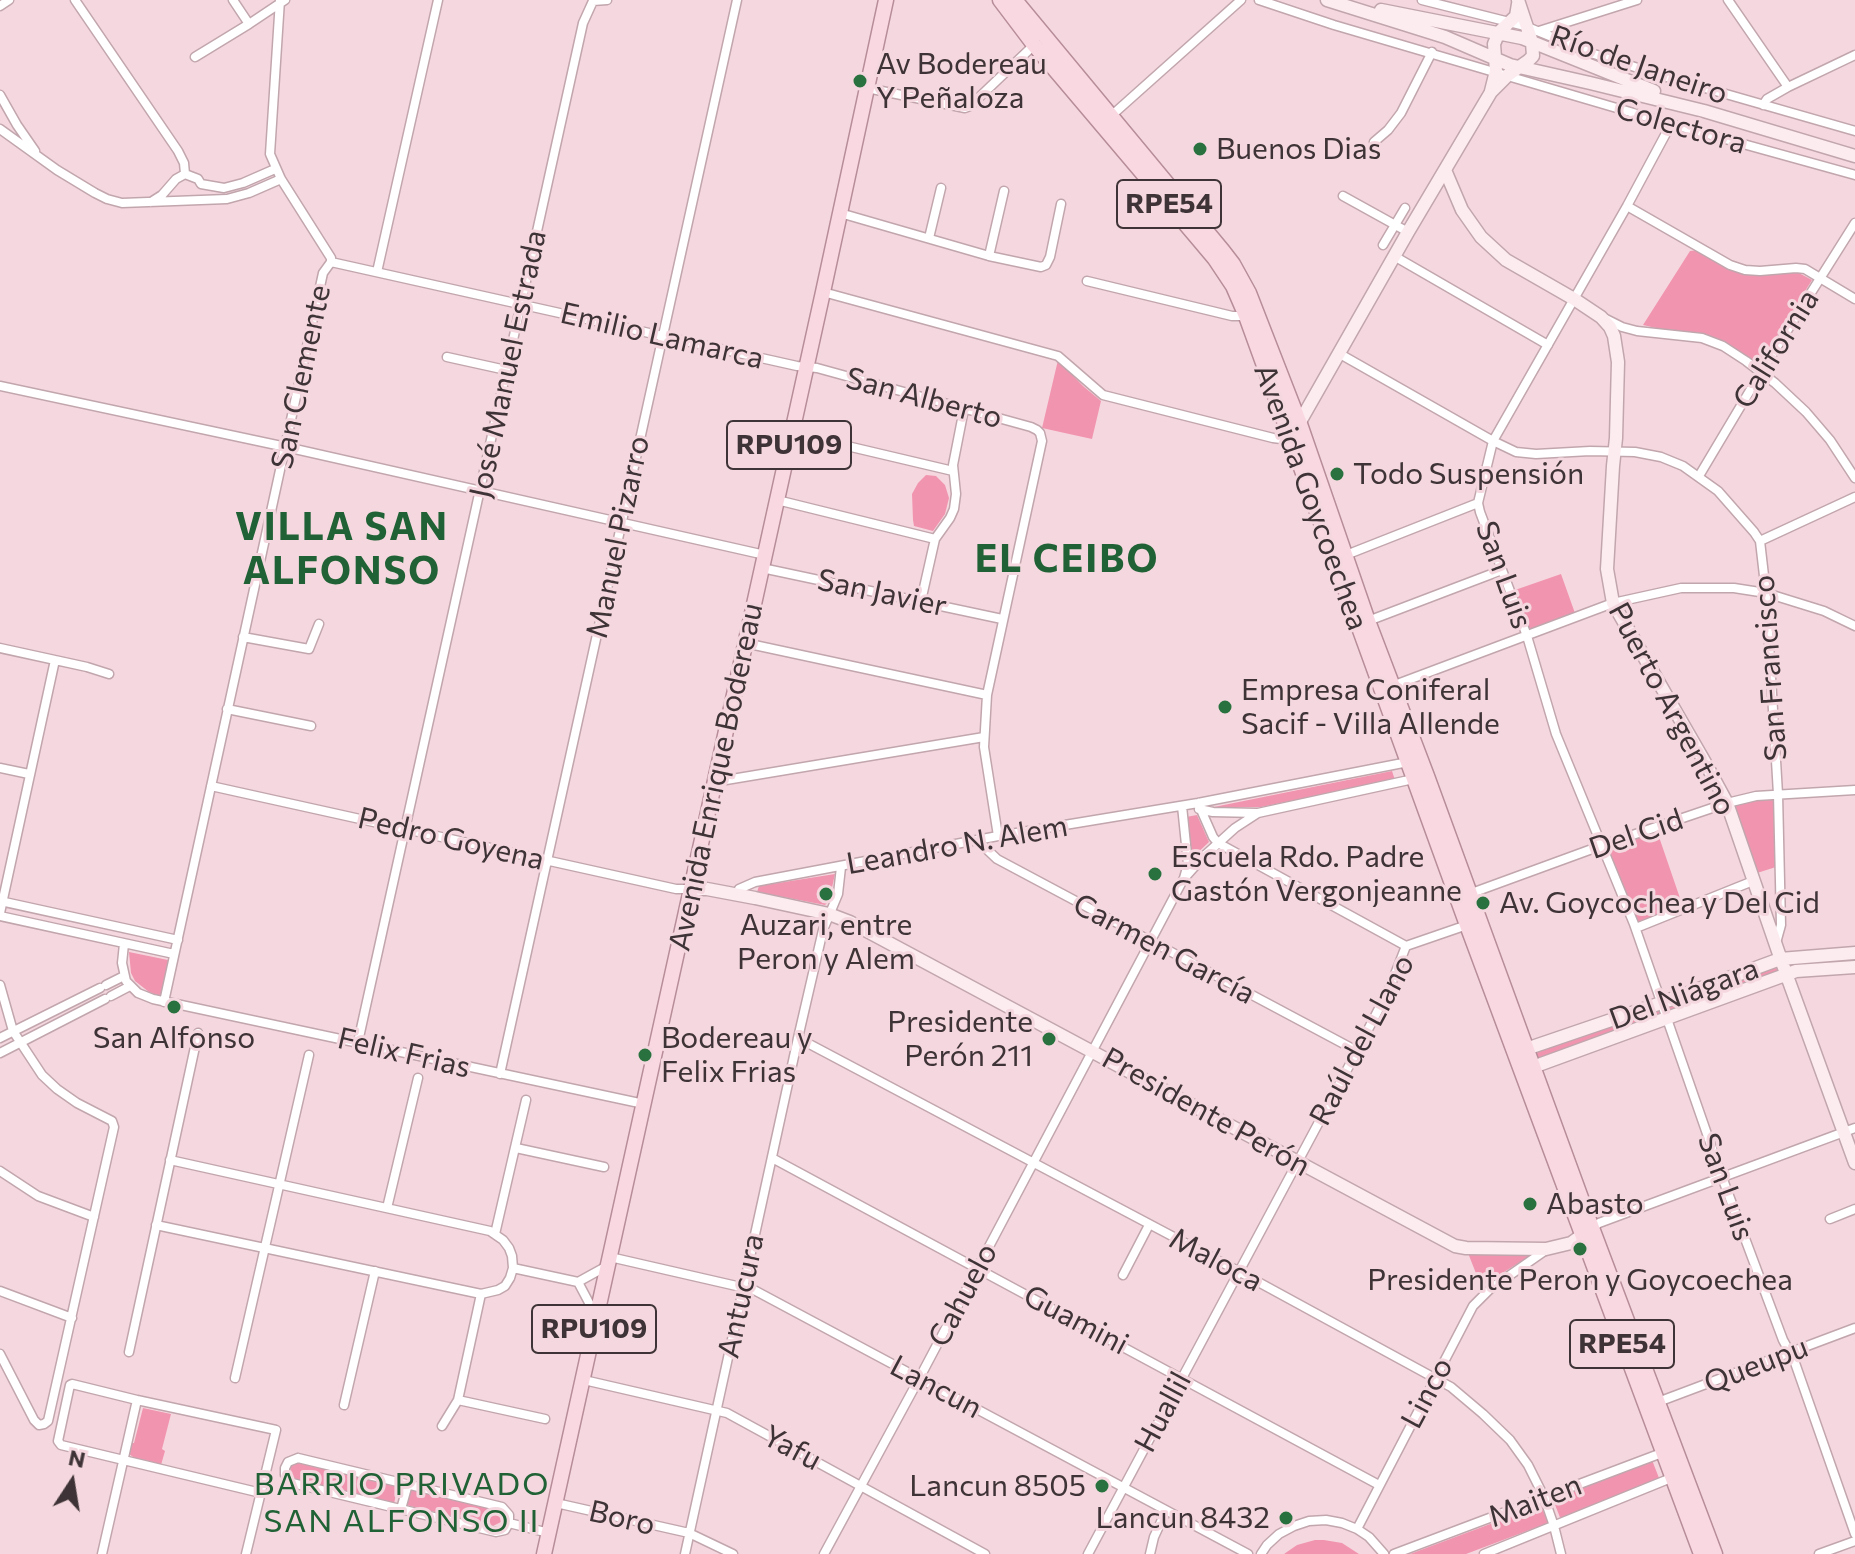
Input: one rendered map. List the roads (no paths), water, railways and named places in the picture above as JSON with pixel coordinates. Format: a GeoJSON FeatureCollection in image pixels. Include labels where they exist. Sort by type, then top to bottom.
{"type":"FeatureCollection","features":[{"type":"Feature","properties":{"kind":"main road","name":"Avenida Enrique Bodereau"},"geometry":{"type":"LineString","coordinates":[[544,1554],[886,0]]}},
{"type":"Feature","properties":{"kind":"main road","name":"Avenida Goycoechea"},"geometry":{"type":"LineString","coordinates":[[1000,0],[1034,45],[1215,259],[1233,286],[1346,555],[1392,686],[1408,762]]}},
{"type":"Feature","properties":{"kind":"main road","name":"Avenida Goycoechea"},"geometry":{"type":"LineString","coordinates":[[1015,0],[1233,264],[1249,293],[1353,614],[1467,925],[1525,1061]]}},
{"type":"Feature","properties":{"kind":"main road"},"geometry":{"type":"LineString","coordinates":[[1327,0],[1445,37],[1504,68],[1590,83],[1704,111],[1855,156]]}},
{"type":"Feature","properties":{"kind":"main road"},"geometry":{"type":"LineString","coordinates":[[1339,0],[1408,16],[1536,36]]}},
{"type":"Feature","properties":{"kind":"main road"},"geometry":{"type":"LineString","coordinates":[[1504,68],[1494,44],[1499,32],[1516,16],[1518,2]]}},
{"type":"Feature","properties":{"kind":"main road"},"geometry":{"type":"LineString","coordinates":[[1518,2],[1525,26],[1536,36],[1644,88],[1855,149]]}},
{"type":"Feature","properties":{"kind":"main road"},"geometry":{"type":"LineString","coordinates":[[1295,430],[1504,68],[1528,61],[1533,56],[1536,36]]}},
{"type":"Feature","properties":{"kind":"main road"},"geometry":{"type":"LineString","coordinates":[[1445,170],[1462,210],[1481,237],[1506,260],[1601,317]]}},
{"type":"Feature","properties":{"kind":"main road","name":"Puerto Argentino"},"geometry":{"type":"LineString","coordinates":[[1601,317],[1610,327],[1617,353],[1616,438],[1607,569],[1613,603],[1727,803],[1780,959],[1849,1129],[1855,1163]]}},
{"type":"Feature","properties":{"kind":"main road","name":"Avenida Goycoechea"},"geometry":{"type":"LineString","coordinates":[[1413,779],[1469,894],[1587,1232]]}},
{"type":"Feature","properties":{"kind":"main road","name":"Presidente Perón"},"geometry":{"type":"LineString","coordinates":[[691,889],[707,889],[829,914],[850,922],[1455,1246],[1546,1249],[1571,1243],[1587,1232]]}},
{"type":"Feature","properties":{"kind":"main road","name":"Del Niágara"},"geometry":{"type":"LineString","coordinates":[[1525,1061],[1661,1003],[1780,959],[1855,953]]}},
{"type":"Feature","properties":{"kind":"main road","name":"Del Niágara"},"geometry":{"type":"LineString","coordinates":[[1525,1061],[1667,1019],[1796,971],[1855,967]]}},
{"type":"Feature","properties":{"kind":"main road","name":"RPE54"},"geometry":{"type":"LineString","coordinates":[[1587,1232],[1658,1402],[1669,1450]]}},
{"type":"Feature","properties":{"kind":"main road","name":"RPE54"},"geometry":{"type":"LineString","coordinates":[[1587,1232],[1678,1475],[1701,1554]]}},
{"type":"Feature","properties":{"kind":"main road","name":"RPE54"},"geometry":{"type":"LineString","coordinates":[[1678,1475],[1715,1554]]}},
{"type":"Feature","properties":{"kind":"street"},"geometry":{"type":"LineString","coordinates":[[0,6],[9,0]]}},
{"type":"Feature","properties":{"kind":"street"},"geometry":{"type":"LineString","coordinates":[[75,0],[178,151],[185,174]]}},
{"type":"Feature","properties":{"kind":"street"},"geometry":{"type":"LineString","coordinates":[[233,0],[249,24]]}},
{"type":"Feature","properties":{"kind":"street"},"geometry":{"type":"LineString","coordinates":[[377,272],[438,0]]}},
{"type":"Feature","properties":{"kind":"street"},"geometry":{"type":"LineString","coordinates":[[593,0],[607,0]]}},
{"type":"Feature","properties":{"kind":"street","name":"José Manuel Estrada"},"geometry":{"type":"LineString","coordinates":[[358,1042],[586,15],[593,0]]}},
{"type":"Feature","properties":{"kind":"street","name":"Manuel Pizarro"},"geometry":{"type":"LineString","coordinates":[[500,1074],[737,0]]}},
{"type":"Feature","properties":{"kind":"street"},"geometry":{"type":"LineString","coordinates":[[1111,116],[1241,0]]}},
{"type":"Feature","properties":{"kind":"street"},"geometry":{"type":"LineString","coordinates":[[1259,0],[1334,25],[1504,68]]}},
{"type":"Feature","properties":{"kind":"street","name":"Río de Janeiro"},"geometry":{"type":"LineString","coordinates":[[1422,0],[1525,26]]}},
{"type":"Feature","properties":{"kind":"street"},"geometry":{"type":"LineString","coordinates":[[1536,36],[1637,0]]}},
{"type":"Feature","properties":{"kind":"street"},"geometry":{"type":"LineString","coordinates":[[1728,0],[1788,87]]}},
{"type":"Feature","properties":{"kind":"street"},"geometry":{"type":"LineString","coordinates":[[195,57],[281,1]]}},
{"type":"Feature","properties":{"kind":"street","name":"San Clemente"},"geometry":{"type":"LineString","coordinates":[[164,1002],[323,273],[331,262],[275,169],[270,154],[281,1]]}},
{"type":"Feature","properties":{"kind":"street","name":"Río de Janeiro"},"geometry":{"type":"LineString","coordinates":[[1536,36],[1855,131]]}},
{"type":"Feature","properties":{"kind":"street"},"geometry":{"type":"LineString","coordinates":[[867,88],[965,108],[1034,45]]}},
{"type":"Feature","properties":{"kind":"street"},"geometry":{"type":"LineString","coordinates":[[1374,142],[1401,113],[1432,52]]}},
{"type":"Feature","properties":{"kind":"street"},"geometry":{"type":"LineString","coordinates":[[1763,105],[1767,99],[1788,87],[1855,55]]}},
{"type":"Feature","properties":{"kind":"street","name":"Colectora"},"geometry":{"type":"LineString","coordinates":[[1504,68],[1671,124],[1855,175]]}},
{"type":"Feature","properties":{"kind":"street"},"geometry":{"type":"LineString","coordinates":[[0,95],[40,158]]}},
{"type":"Feature","properties":{"kind":"street","name":"San Luis"},"geometry":{"type":"LineString","coordinates":[[1671,124],[1493,441],[1478,503],[1527,636],[1556,734],[1636,928],[1722,1177],[1790,1352],[1855,1534]]}},
{"type":"Feature","properties":{"kind":"street"},"geometry":{"type":"LineString","coordinates":[[0,129],[107,199],[122,203],[227,199],[281,179]]}},
{"type":"Feature","properties":{"kind":"street"},"geometry":{"type":"LineString","coordinates":[[201,184],[216,188],[231,187],[275,169]]}},
{"type":"Feature","properties":{"kind":"street"},"geometry":{"type":"LineString","coordinates":[[185,174],[198,179],[201,184],[194,201]]}},
{"type":"Feature","properties":{"kind":"street"},"geometry":{"type":"LineString","coordinates":[[150,202],[185,174]]}},
{"type":"Feature","properties":{"kind":"street"},"geometry":{"type":"LineString","coordinates":[[929,238],[941,188]]}},
{"type":"Feature","properties":{"kind":"street"},"geometry":{"type":"LineString","coordinates":[[989,256],[1004,191]]}},
{"type":"Feature","properties":{"kind":"street"},"geometry":{"type":"LineString","coordinates":[[1343,196],[1408,232]]}},
{"type":"Feature","properties":{"kind":"street"},"geometry":{"type":"LineString","coordinates":[[840,213],[989,256],[1041,267],[1050,257],[1061,204]]}},
{"type":"Feature","properties":{"kind":"street"},"geometry":{"type":"LineString","coordinates":[[1627,206],[1730,265],[1760,271],[1805,269],[1855,299]]}},
{"type":"Feature","properties":{"kind":"street"},"geometry":{"type":"LineString","coordinates":[[1383,245],[1405,208]]}},
{"type":"Feature","properties":{"kind":"street","name":"California"},"geometry":{"type":"LineString","coordinates":[[1699,476],[1855,223]]}},
{"type":"Feature","properties":{"kind":"street"},"geometry":{"type":"LineString","coordinates":[[1394,256],[1548,345]]}},
{"type":"Feature","properties":{"kind":"street","name":"Emilio Lamarca"},"geometry":{"type":"LineString","coordinates":[[331,262],[806,367]]}},
{"type":"Feature","properties":{"kind":"street"},"geometry":{"type":"LineString","coordinates":[[1087,281],[1232,316],[1246,316]]}},
{"type":"Feature","properties":{"kind":"street"},"geometry":{"type":"LineString","coordinates":[[823,292],[1058,356],[1103,395],[1273,438],[1281,439],[1295,430]]}},
{"type":"Feature","properties":{"kind":"street"},"geometry":{"type":"LineString","coordinates":[[1601,317],[1637,331],[1702,338],[1723,346],[1761,372],[1806,412],[1830,440],[1855,478]]}},
{"type":"Feature","properties":{"kind":"street"},"geometry":{"type":"LineString","coordinates":[[1340,354],[1493,441],[1527,454],[1635,452],[1661,457],[1683,466],[1718,491],[1760,541],[1855,497]]}},
{"type":"Feature","properties":{"kind":"street"},"geometry":{"type":"LineString","coordinates":[[447,357],[506,370]]}},
{"type":"Feature","properties":{"kind":"street","name":"San Alberto"},"geometry":{"type":"LineString","coordinates":[[806,367],[1033,428],[1040,433],[1042,441],[1024,530],[1002,619]]}},
{"type":"Feature","properties":{"kind":"street","name":"San Javier"},"geometry":{"type":"LineString","coordinates":[[0,386],[621,523],[1002,619]]}},
{"type":"Feature","properties":{"kind":"street"},"geometry":{"type":"LineString","coordinates":[[921,601],[935,539],[954,509],[953,471],[964,409]]}},
{"type":"Feature","properties":{"kind":"street"},"geometry":{"type":"LineString","coordinates":[[792,433],[953,471]]}},
{"type":"Feature","properties":{"kind":"street"},"geometry":{"type":"LineString","coordinates":[[777,500],[935,539]]}},
{"type":"Feature","properties":{"kind":"street"},"geometry":{"type":"LineString","coordinates":[[1346,555],[1478,503]]}},
{"type":"Feature","properties":{"kind":"street","name":"San Francisco"},"geometry":{"type":"LineString","coordinates":[[1760,541],[1778,794],[1781,925],[1776,945]]}},
{"type":"Feature","properties":{"kind":"street"},"geometry":{"type":"LineString","coordinates":[[1368,621],[1502,570]]}},
{"type":"Feature","properties":{"kind":"street"},"geometry":{"type":"LineString","coordinates":[[1392,686],[1613,603],[1681,588],[1734,588],[1766,593],[1824,611],[1855,626]]}},
{"type":"Feature","properties":{"kind":"street"},"geometry":{"type":"LineString","coordinates":[[998,836],[984,737],[987,695],[1002,619]]}},
{"type":"Feature","properties":{"kind":"street"},"geometry":{"type":"LineString","coordinates":[[243,637],[309,649],[319,624]]}},
{"type":"Feature","properties":{"kind":"street"},"geometry":{"type":"LineString","coordinates":[[745,643],[987,695]]}},
{"type":"Feature","properties":{"kind":"street"},"geometry":{"type":"LineString","coordinates":[[0,648],[109,674]]}},
{"type":"Feature","properties":{"kind":"street"},"geometry":{"type":"LineString","coordinates":[[55,660],[0,915],[174,954]]}},
{"type":"Feature","properties":{"kind":"street"},"geometry":{"type":"LineString","coordinates":[[227,709],[311,726]]}},
{"type":"Feature","properties":{"kind":"street"},"geometry":{"type":"LineString","coordinates":[[715,780],[984,737]]}},
{"type":"Feature","properties":{"kind":"street","name":"Leandro N. Alem"},"geometry":{"type":"LineString","coordinates":[[736,895],[739,889],[755,882],[998,836],[1182,806],[1199,806],[1408,762]]}},
{"type":"Feature","properties":{"kind":"street"},"geometry":{"type":"LineString","coordinates":[[0,768],[29,774]]}},
{"type":"Feature","properties":{"kind":"street","name":"Leandro N. Alem"},"geometry":{"type":"LineString","coordinates":[[1199,806],[1213,812],[1258,813],[1413,779]]}},
{"type":"Feature","properties":{"kind":"street","name":"Pedro Goyena"},"geometry":{"type":"LineString","coordinates":[[211,786],[676,889],[691,889]]}},
{"type":"Feature","properties":{"kind":"street","name":"Del Cid"},"geometry":{"type":"LineString","coordinates":[[1469,894],[1727,803],[1756,796],[1855,790]]}},
{"type":"Feature","properties":{"kind":"street"},"geometry":{"type":"LineString","coordinates":[[1182,806],[1188,864],[1184,878]]}},
{"type":"Feature","properties":{"kind":"street"},"geometry":{"type":"LineString","coordinates":[[1199,806],[1218,843],[1406,946]]}},
{"type":"Feature","properties":{"kind":"street","name":"Leandro N. Alem"},"geometry":{"type":"LineString","coordinates":[[1184,878],[1218,843],[1258,813]]}},
{"type":"Feature","properties":{"kind":"street","name":"Carmen García"},"geometry":{"type":"LineString","coordinates":[[977,840],[997,859],[1357,1051]]}},
{"type":"Feature","properties":{"kind":"street","name":"Antucura"},"geometry":{"type":"LineString","coordinates":[[685,1554],[798,1038],[823,930],[838,894],[841,867]]}},
{"type":"Feature","properties":{"kind":"street","name":"Cahuelo"},"geometry":{"type":"LineString","coordinates":[[824,1554],[1184,878]]}},
{"type":"Feature","properties":{"kind":"street"},"geometry":{"type":"LineString","coordinates":[[1636,928],[1753,881]]}},
{"type":"Feature","properties":{"kind":"street"},"geometry":{"type":"LineString","coordinates":[[1,901],[178,940]]}},
{"type":"Feature","properties":{"kind":"street","name":"Raúl del Llano"},"geometry":{"type":"LineString","coordinates":[[1238,1271],[1357,1051],[1390,987],[1406,946],[1467,925]]}},
{"type":"Feature","properties":{"kind":"street"},"geometry":{"type":"LineString","coordinates":[[0,1053],[130,986],[122,963],[124,944]]}},
{"type":"Feature","properties":{"kind":"street"},"geometry":{"type":"LineString","coordinates":[[0,1038],[124,976]]}},
{"type":"Feature","properties":{"kind":"street"},"geometry":{"type":"LineString","coordinates":[[0,985],[13,1031],[42,1075],[77,1103],[114,1124],[48,1421],[44,1424],[39,1425],[34,1420],[0,1354]]}},
{"type":"Feature","properties":{"kind":"street","name":"Felix Frias"},"geometry":{"type":"LineString","coordinates":[[130,986],[143,996],[164,1002],[644,1104]]}},
{"type":"Feature","properties":{"kind":"street"},"geometry":{"type":"LineString","coordinates":[[129,1352],[198,1033]]}},
{"type":"Feature","properties":{"kind":"street","name":"Maloca"},"geometry":{"type":"LineString","coordinates":[[798,1038],[1435,1378],[1464,1398],[1510,1440],[1528,1465],[1544,1497],[1561,1554]]}},
{"type":"Feature","properties":{"kind":"street"},"geometry":{"type":"LineString","coordinates":[[235,1378],[309,1055]]}},
{"type":"Feature","properties":{"kind":"street"},"geometry":{"type":"LineString","coordinates":[[387,1208],[418,1078]]}},
{"type":"Feature","properties":{"kind":"street"},"geometry":{"type":"LineString","coordinates":[[495,1234],[526,1100]]}},
{"type":"Feature","properties":{"kind":"street"},"geometry":{"type":"LineString","coordinates":[[1587,1232],[1599,1223],[1849,1129]]}},
{"type":"Feature","properties":{"kind":"street"},"geometry":{"type":"LineString","coordinates":[[516,1148],[604,1167]]}},
{"type":"Feature","properties":{"kind":"street","name":"Guamini"},"geometry":{"type":"LineString","coordinates":[[772,1158],[1379,1485]]}},
{"type":"Feature","properties":{"kind":"street"},"geometry":{"type":"LineString","coordinates":[[156,1225],[481,1294],[505,1286],[513,1268],[509,1248],[490,1231],[170,1160]]}},
{"type":"Feature","properties":{"kind":"street"},"geometry":{"type":"LineString","coordinates":[[0,1171],[38,1196],[94,1217]]}},
{"type":"Feature","properties":{"kind":"street"},"geometry":{"type":"LineString","coordinates":[[1830,1219],[1855,1209]]}},
{"type":"Feature","properties":{"kind":"street"},"geometry":{"type":"LineString","coordinates":[[1123,1275],[1149,1225]]}},
{"type":"Feature","properties":{"kind":"street","name":"Linco"},"geometry":{"type":"LineString","coordinates":[[1357,1529],[1477,1302],[1546,1249]]}},
{"type":"Feature","properties":{"kind":"street"},"geometry":{"type":"LineString","coordinates":[[513,1268],[578,1282],[609,1261]]}},
{"type":"Feature","properties":{"kind":"street","name":"Lancun"},"geometry":{"type":"LineString","coordinates":[[609,1261],[754,1290],[1248,1554]]}},
{"type":"Feature","properties":{"kind":"street"},"geometry":{"type":"LineString","coordinates":[[344,1405],[375,1271]]}},
{"type":"Feature","properties":{"kind":"street","name":"Huallil"},"geometry":{"type":"LineString","coordinates":[[1088,1554],[1238,1271]]}},
{"type":"Feature","properties":{"kind":"street"},"geometry":{"type":"LineString","coordinates":[[578,1282],[596,1317]]}},
{"type":"Feature","properties":{"kind":"street"},"geometry":{"type":"LineString","coordinates":[[0,1291],[72,1318]]}},
{"type":"Feature","properties":{"kind":"street"},"geometry":{"type":"LineString","coordinates":[[442,1426],[458,1400],[481,1294]]}},
{"type":"Feature","properties":{"kind":"street","name":"Queupu"},"geometry":{"type":"LineString","coordinates":[[1658,1402],[1855,1328]]}},
{"type":"Feature","properties":{"kind":"street","name":"Yafu"},"geometry":{"type":"LineString","coordinates":[[584,1380],[727,1413],[985,1554]]}},
{"type":"Feature","properties":{"kind":"street"},"geometry":{"type":"LineString","coordinates":[[246,1554],[261,1493],[276,1430],[70,1385],[58,1441],[61,1445],[261,1493]]}},
{"type":"Feature","properties":{"kind":"street"},"geometry":{"type":"LineString","coordinates":[[102,1554],[137,1400]]}},
{"type":"Feature","properties":{"kind":"street"},"geometry":{"type":"LineString","coordinates":[[458,1400],[545,1419]]}},
{"type":"Feature","properties":{"kind":"street","name":"Maiten"},"geometry":{"type":"LineString","coordinates":[[1394,1554],[1669,1450]]}},
{"type":"Feature","properties":{"kind":"street"},"geometry":{"type":"LineString","coordinates":[[298,1458],[408,1484],[502,1507],[509,1515],[509,1523],[505,1530],[496,1532],[292,1483],[285,1475],[285,1468],[288,1462],[298,1458]]}},
{"type":"Feature","properties":{"kind":"street","name":"Maiten"},"geometry":{"type":"LineString","coordinates":[[1484,1554],[1678,1475]]}},
{"type":"Feature","properties":{"kind":"street"},"geometry":{"type":"LineString","coordinates":[[401,1509],[408,1484]]}},
{"type":"Feature","properties":{"kind":"street","name":"Boro"},"geometry":{"type":"LineString","coordinates":[[556,1503],[689,1533],[733,1554]]}},
{"type":"Feature","properties":{"kind":"street"},"geometry":{"type":"LineString","coordinates":[[1150,1554],[1166,1511]]}},
{"type":"Feature","properties":{"kind":"street"},"geometry":{"type":"LineString","coordinates":[[1261,1554],[1279,1534],[1294,1526],[1326,1520],[1357,1529],[1384,1554]]}},
{"type":"Feature","properties":{"kind":"street"},"geometry":{"type":"LineString","coordinates":[[509,1523],[549,1533]]}},
{"type":"Feature","properties":{"kind":"street"},"geometry":{"type":"LineString","coordinates":[[1819,1554],[1855,1541]]}},
{"type":"Feature","properties":{"kind":"place","name":"Av Bodereau Y Peñaloza"},"geometry":{"type":"Point","coordinates":[860,81]}},
{"type":"Feature","properties":{"kind":"place","name":"Buenos Dias"},"geometry":{"type":"Point","coordinates":[1200,149]}},
{"type":"Feature","properties":{"kind":"place","name":"Todo Suspensión"},"geometry":{"type":"Point","coordinates":[1337,474]}},
{"type":"Feature","properties":{"kind":"place","name":"Empresa Coniferal Sacif - Villa Allende"},"geometry":{"type":"Point","coordinates":[1225,707]}},
{"type":"Feature","properties":{"kind":"place","name":"Escuela Rdo. Padre Gastón Vergonjeanne"},"geometry":{"type":"Point","coordinates":[1155,874]}},
{"type":"Feature","properties":{"kind":"place","name":"Auzari, entre Peron y Alem"},"geometry":{"type":"Point","coordinates":[826,894]}},
{"type":"Feature","properties":{"kind":"place","name":"Av. Goycochea y Del Cid"},"geometry":{"type":"Point","coordinates":[1483,903]}},
{"type":"Feature","properties":{"kind":"place","name":"San Alfonso"},"geometry":{"type":"Point","coordinates":[174,1007]}},
{"type":"Feature","properties":{"kind":"place","name":"Presidente Perón 211"},"geometry":{"type":"Point","coordinates":[1049,1039]}},
{"type":"Feature","properties":{"kind":"place","name":"Bodereau y Felix Frias"},"geometry":{"type":"Point","coordinates":[645,1055]}},
{"type":"Feature","properties":{"kind":"place","name":"Abasto"},"geometry":{"type":"Point","coordinates":[1530,1204]}},
{"type":"Feature","properties":{"kind":"place","name":"Presidente Peron y Goycoechea"},"geometry":{"type":"Point","coordinates":[1580,1249]}},
{"type":"Feature","properties":{"kind":"place","name":"Lancun 8505"},"geometry":{"type":"Point","coordinates":[1102,1486]}},
{"type":"Feature","properties":{"kind":"place","name":"Lancun 8432"},"geometry":{"type":"Point","coordinates":[1286,1518]}},
{"type":"Feature","properties":{"kind":"district","name":"VILLA SAN ALFONSO"},"geometry":{"type":"Point","coordinates":[342,549]}},
{"type":"Feature","properties":{"kind":"district","name":"EL CEIBO"},"geometry":{"type":"Point","coordinates":[1067,559]}},
{"type":"Feature","properties":{"kind":"district","name":"BARRIO PRIVADO SAN ALFONSO II"},"geometry":{"type":"Point","coordinates":[402,1502]}}]}
